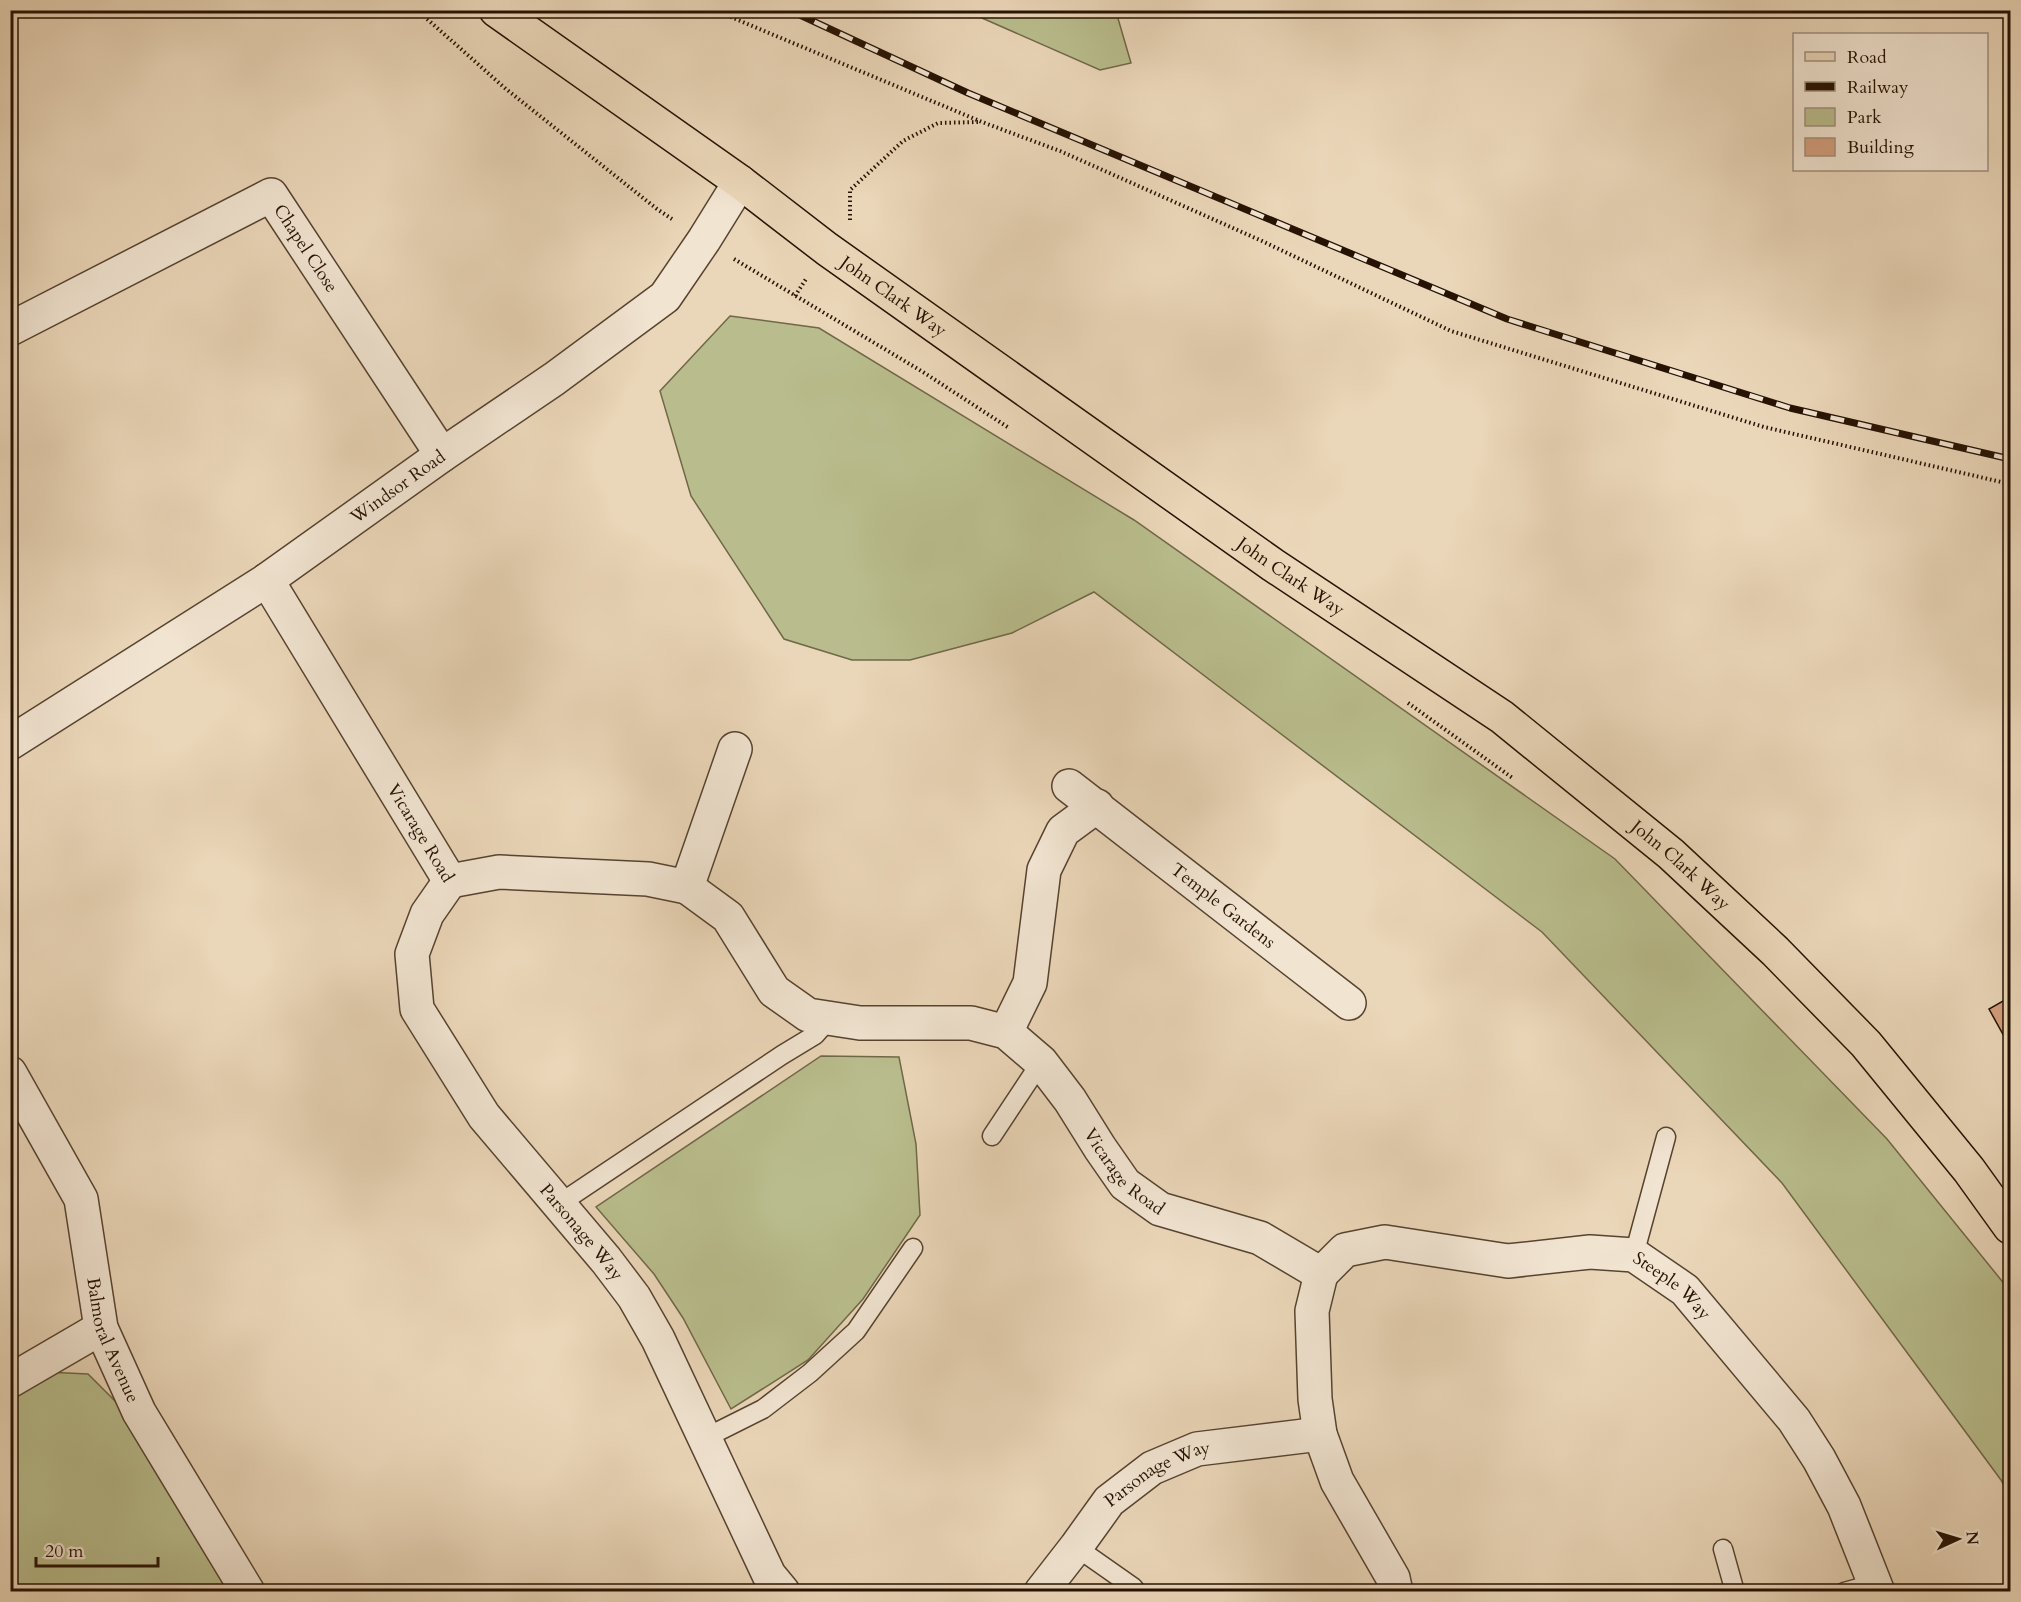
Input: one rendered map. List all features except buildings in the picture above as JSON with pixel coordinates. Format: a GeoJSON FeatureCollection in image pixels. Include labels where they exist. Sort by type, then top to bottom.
{"type":"FeatureCollection","features":[{"type":"Feature","properties":{"kind":"main road","name":"John Clark Way"},"geometry":{"type":"LineString","coordinates":[[496,10],[740,182],[827,249],[1273,565],[1502,717],[1671,854],[1775,951],[1866,1044],[1969,1170],[2010,1227]]}},
{"type":"Feature","properties":{"kind":"street","name":"Windsor Road"},"geometry":{"type":"LineString","coordinates":[[10,742],[267,580],[442,455],[554,380],[664,297],[704,240],[740,182]]}},
{"type":"Feature","properties":{"kind":"street","name":"Chapel Close"},"geometry":{"type":"LineString","coordinates":[[10,329],[271,195],[442,455]]}},
{"type":"Feature","properties":{"kind":"street","name":"Vicarage Road"},"geometry":{"type":"LineString","coordinates":[[267,580],[450,881],[499,872],[648,879],[687,887],[728,917],[774,991],[808,1015],[860,1023],[971,1023],[1005,1032],[1041,1062],[1070,1100],[1125,1184],[1160,1209],[1260,1238],[1321,1274]]}},
{"type":"Feature","properties":{"kind":"street"},"geometry":{"type":"LineString","coordinates":[[687,887],[735,749]]}},
{"type":"Feature","properties":{"kind":"street","name":"Temple Gardens"},"geometry":{"type":"LineString","coordinates":[[1069,786],[1349,1003]]}},
{"type":"Feature","properties":{"kind":"street"},"geometry":{"type":"LineString","coordinates":[[1005,1032],[1030,983],[1044,870],[1063,831],[1097,806]]}},
{"type":"Feature","properties":{"kind":"street","name":"Parsonage Way"},"geometry":{"type":"LineString","coordinates":[[450,881],[427,914],[412,954],[417,1009],[484,1116],[606,1260],[634,1297],[658,1338],[769,1575],[783,1592]]}},
{"type":"Feature","properties":{"kind":"street","name":"Balmoral Avenue"},"geometry":{"type":"LineString","coordinates":[[10,1073],[81,1199],[100,1328],[139,1412],[248,1592]]}},
{"type":"Feature","properties":{"kind":"street","name":"Steeple Way"},"geometry":{"type":"LineString","coordinates":[[1321,1274],[1345,1250],[1385,1242],[1508,1261],[1590,1252],[1634,1255],[1685,1290],[1794,1420],[1819,1459],[1844,1506],[1865,1589]]}},
{"type":"Feature","properties":{"kind":"street"},"geometry":{"type":"LineString","coordinates":[[1321,1274],[1312,1311],[1315,1399],[1320,1434],[1337,1481],[1393,1578],[1396,1592]]}},
{"type":"Feature","properties":{"kind":"street"},"geometry":{"type":"LineString","coordinates":[[10,1381],[100,1328]]}},
{"type":"Feature","properties":{"kind":"street","name":"Parsonage Way"},"geometry":{"type":"LineString","coordinates":[[1041,1592],[1110,1501],[1152,1468],[1197,1449],[1320,1434]]}},
{"type":"Feature","properties":{"kind":"lane"},"geometry":{"type":"LineString","coordinates":[[559,1204],[815,1035],[830,1018]]}},
{"type":"Feature","properties":{"kind":"lane"},"geometry":{"type":"LineString","coordinates":[[992,1136],[1041,1062]]}},
{"type":"Feature","properties":{"kind":"lane"},"geometry":{"type":"LineString","coordinates":[[1634,1255],[1666,1137]]}},
{"type":"Feature","properties":{"kind":"lane"},"geometry":{"type":"LineString","coordinates":[[705,1437],[763,1409],[810,1373],[855,1331],[913,1248]]}},
{"type":"Feature","properties":{"kind":"lane"},"geometry":{"type":"LineString","coordinates":[[1076,1547],[1137,1592]]}},
{"type":"Feature","properties":{"kind":"lane"},"geometry":{"type":"LineString","coordinates":[[1723,1549],[1735,1592]]}},
{"type":"Feature","properties":{"kind":"path"},"geometry":{"type":"LineString","coordinates":[[417,10],[506,89],[657,209]]}},
{"type":"Feature","properties":{"kind":"path"},"geometry":{"type":"LineString","coordinates":[[714,10],[982,122],[1060,151],[1451,330],[1764,427],[2010,484]]}},
{"type":"Feature","properties":{"kind":"path"},"geometry":{"type":"LineString","coordinates":[[850,220],[850,190],[903,141],[938,123],[982,122]]}},
{"type":"Feature","properties":{"kind":"path"},"geometry":{"type":"LineString","coordinates":[[795,296],[923,372],[1010,429]]}},
{"type":"Feature","properties":{"kind":"path"},"geometry":{"type":"LineString","coordinates":[[1404,700],[1514,779]]}},
{"type":"Feature","properties":{"kind":"green space"},"geometry":{"type":"Polygon","coordinates":[[[966,11],[1111,11],[1117,15],[1131,63],[1100,70],[966,11]]]}},
{"type":"Feature","properties":{"kind":"green space"},"geometry":{"type":"Polygon","coordinates":[[[730,316],[819,328],[1134,520],[1615,859],[1887,1139],[2010,1291],[2010,1497],[2001,1480],[1782,1183],[1542,932],[1094,592],[1012,633],[910,660],[852,660],[784,639],[691,496],[660,391],[730,316]]]}},
{"type":"Feature","properties":{"kind":"green space"},"geometry":{"type":"Polygon","coordinates":[[[821,1056],[899,1057],[916,1144],[920,1215],[863,1299],[808,1360],[731,1409],[683,1318],[654,1274],[596,1207],[821,1056]]]}},
{"type":"Feature","properties":{"kind":"green space"},"geometry":{"type":"Polygon","coordinates":[[[46,1372],[88,1374],[125,1411],[231,1591],[11,1592],[11,1395],[46,1372]]]}},
{"type":"Feature","properties":{"kind":"railway"},"geometry":{"type":"LineString","coordinates":[[789,10],[968,93],[1507,319],[1790,408],[2010,459]]}}]}
